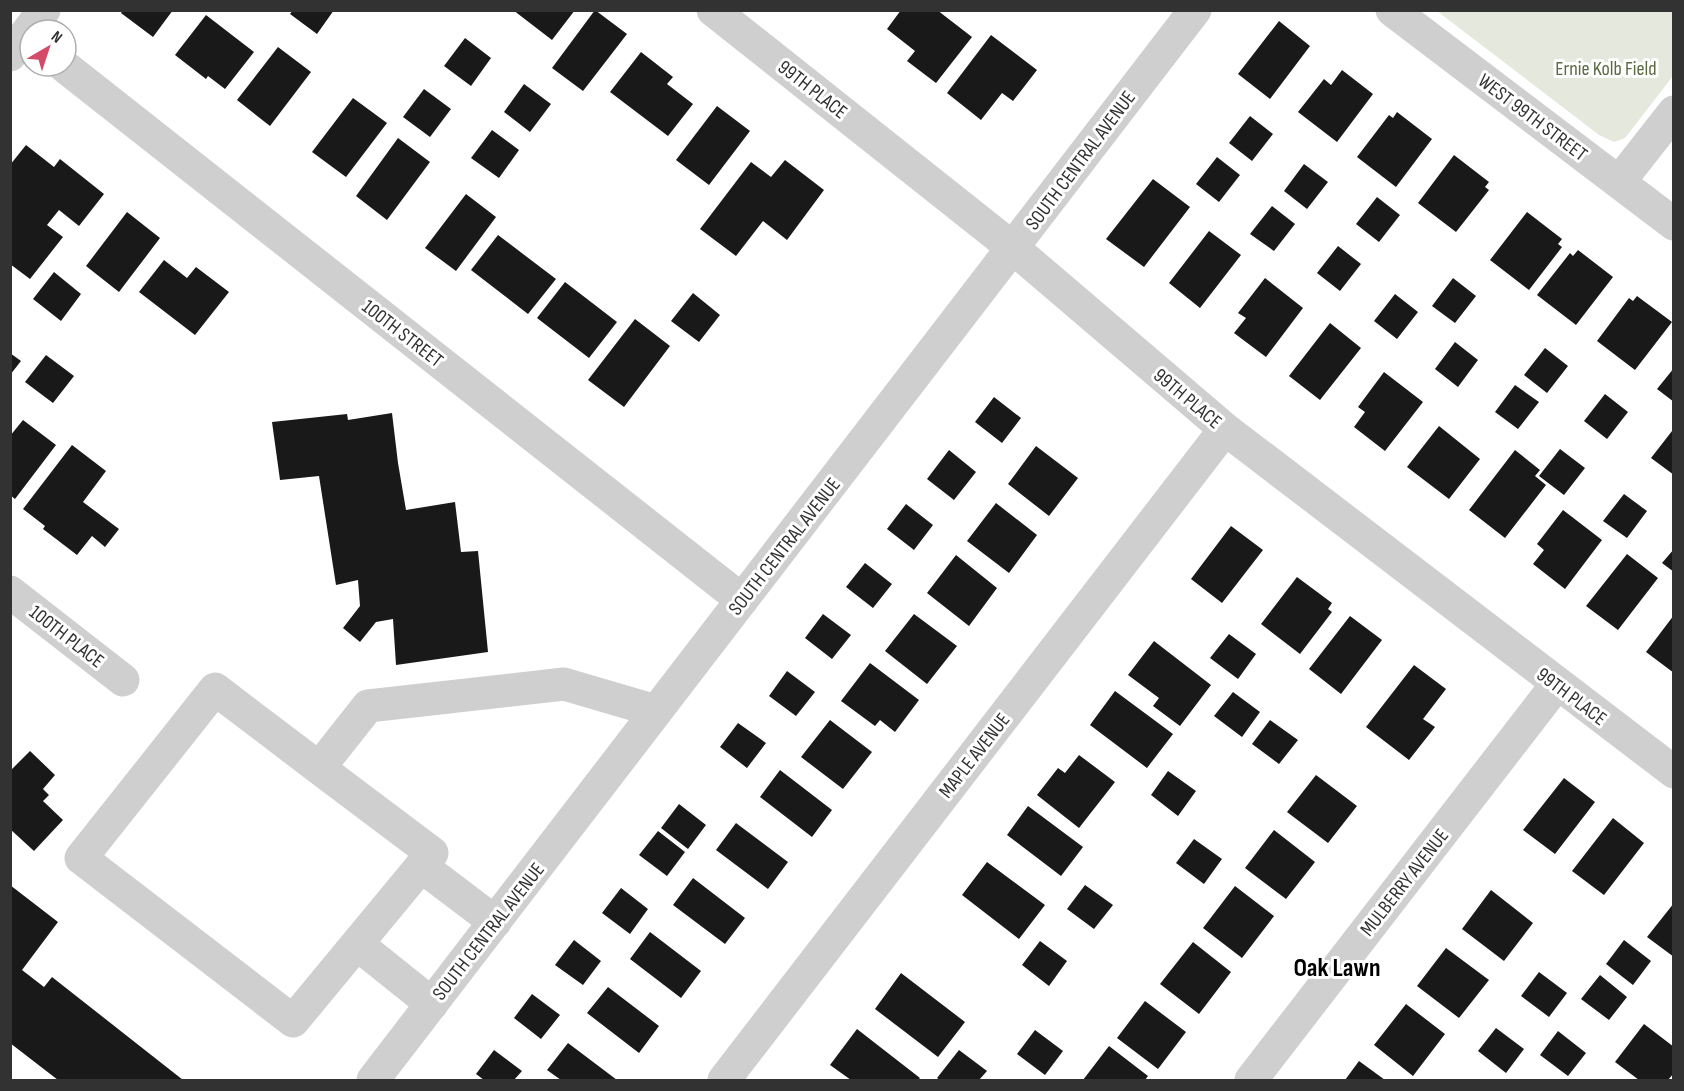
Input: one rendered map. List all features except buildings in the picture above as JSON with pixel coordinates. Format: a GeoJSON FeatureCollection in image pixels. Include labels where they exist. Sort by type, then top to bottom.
{"type":"FeatureCollection","features":[{"type":"Feature","properties":{"kind":"street","name":"99TH PLACE"},"geometry":{"type":"LineString","coordinates":[[713,10],[1013,248],[1225,429],[1674,772]]}},
{"type":"Feature","properties":{"kind":"street","name":"SOUTH CENTRAL AVENUE"},"geometry":{"type":"LineString","coordinates":[[373,1080],[1195,10]]}},
{"type":"Feature","properties":{"kind":"street","name":"WEST 99TH STREET"},"geometry":{"type":"LineString","coordinates":[[1392,10],[1674,224]]}},
{"type":"Feature","properties":{"kind":"street","name":"100TH STREET"},"geometry":{"type":"LineString","coordinates":[[78,77],[742,600]]}},
{"type":"Feature","properties":{"kind":"street"},"geometry":{"type":"LineString","coordinates":[[1619,182],[1674,112]]}},
{"type":"Feature","properties":{"kind":"street","name":"MAPLE AVENUE"},"geometry":{"type":"LineString","coordinates":[[724,1080],[1225,429]]}},
{"type":"Feature","properties":{"kind":"street","name":"100TH PLACE"},"geometry":{"type":"LineString","coordinates":[[10,592],[123,680]]}},
{"type":"Feature","properties":{"kind":"street"},"geometry":{"type":"LineString","coordinates":[[319,768],[368,706],[564,684],[656,711]]}},
{"type":"Feature","properties":{"kind":"street","name":"MULBERRY AVENUE"},"geometry":{"type":"LineString","coordinates":[[1251,1080],[1557,684]]}},
{"type":"Feature","properties":{"kind":"street"},"geometry":{"type":"LineString","coordinates":[[215,689],[319,768],[432,853],[293,1020],[81,858],[215,689]]}},
{"type":"Feature","properties":{"kind":"street"},"geometry":{"type":"LineString","coordinates":[[421,866],[495,922]]}},
{"type":"Feature","properties":{"kind":"street"},"geometry":{"type":"LineString","coordinates":[[357,944],[432,1004]]}},
{"type":"Feature","properties":{"kind":"green space","name":"Ernie Kolb Field"},"geometry":{"type":"Polygon","coordinates":[[[1437,11],[1673,11],[1673,76],[1625,138],[1614,142],[1599,135],[1437,11]]]}},
{"type":"Feature","properties":{"kind":"district","name":"Oak Lawn"},"geometry":{"type":"Point","coordinates":[1337,967]}}]}
